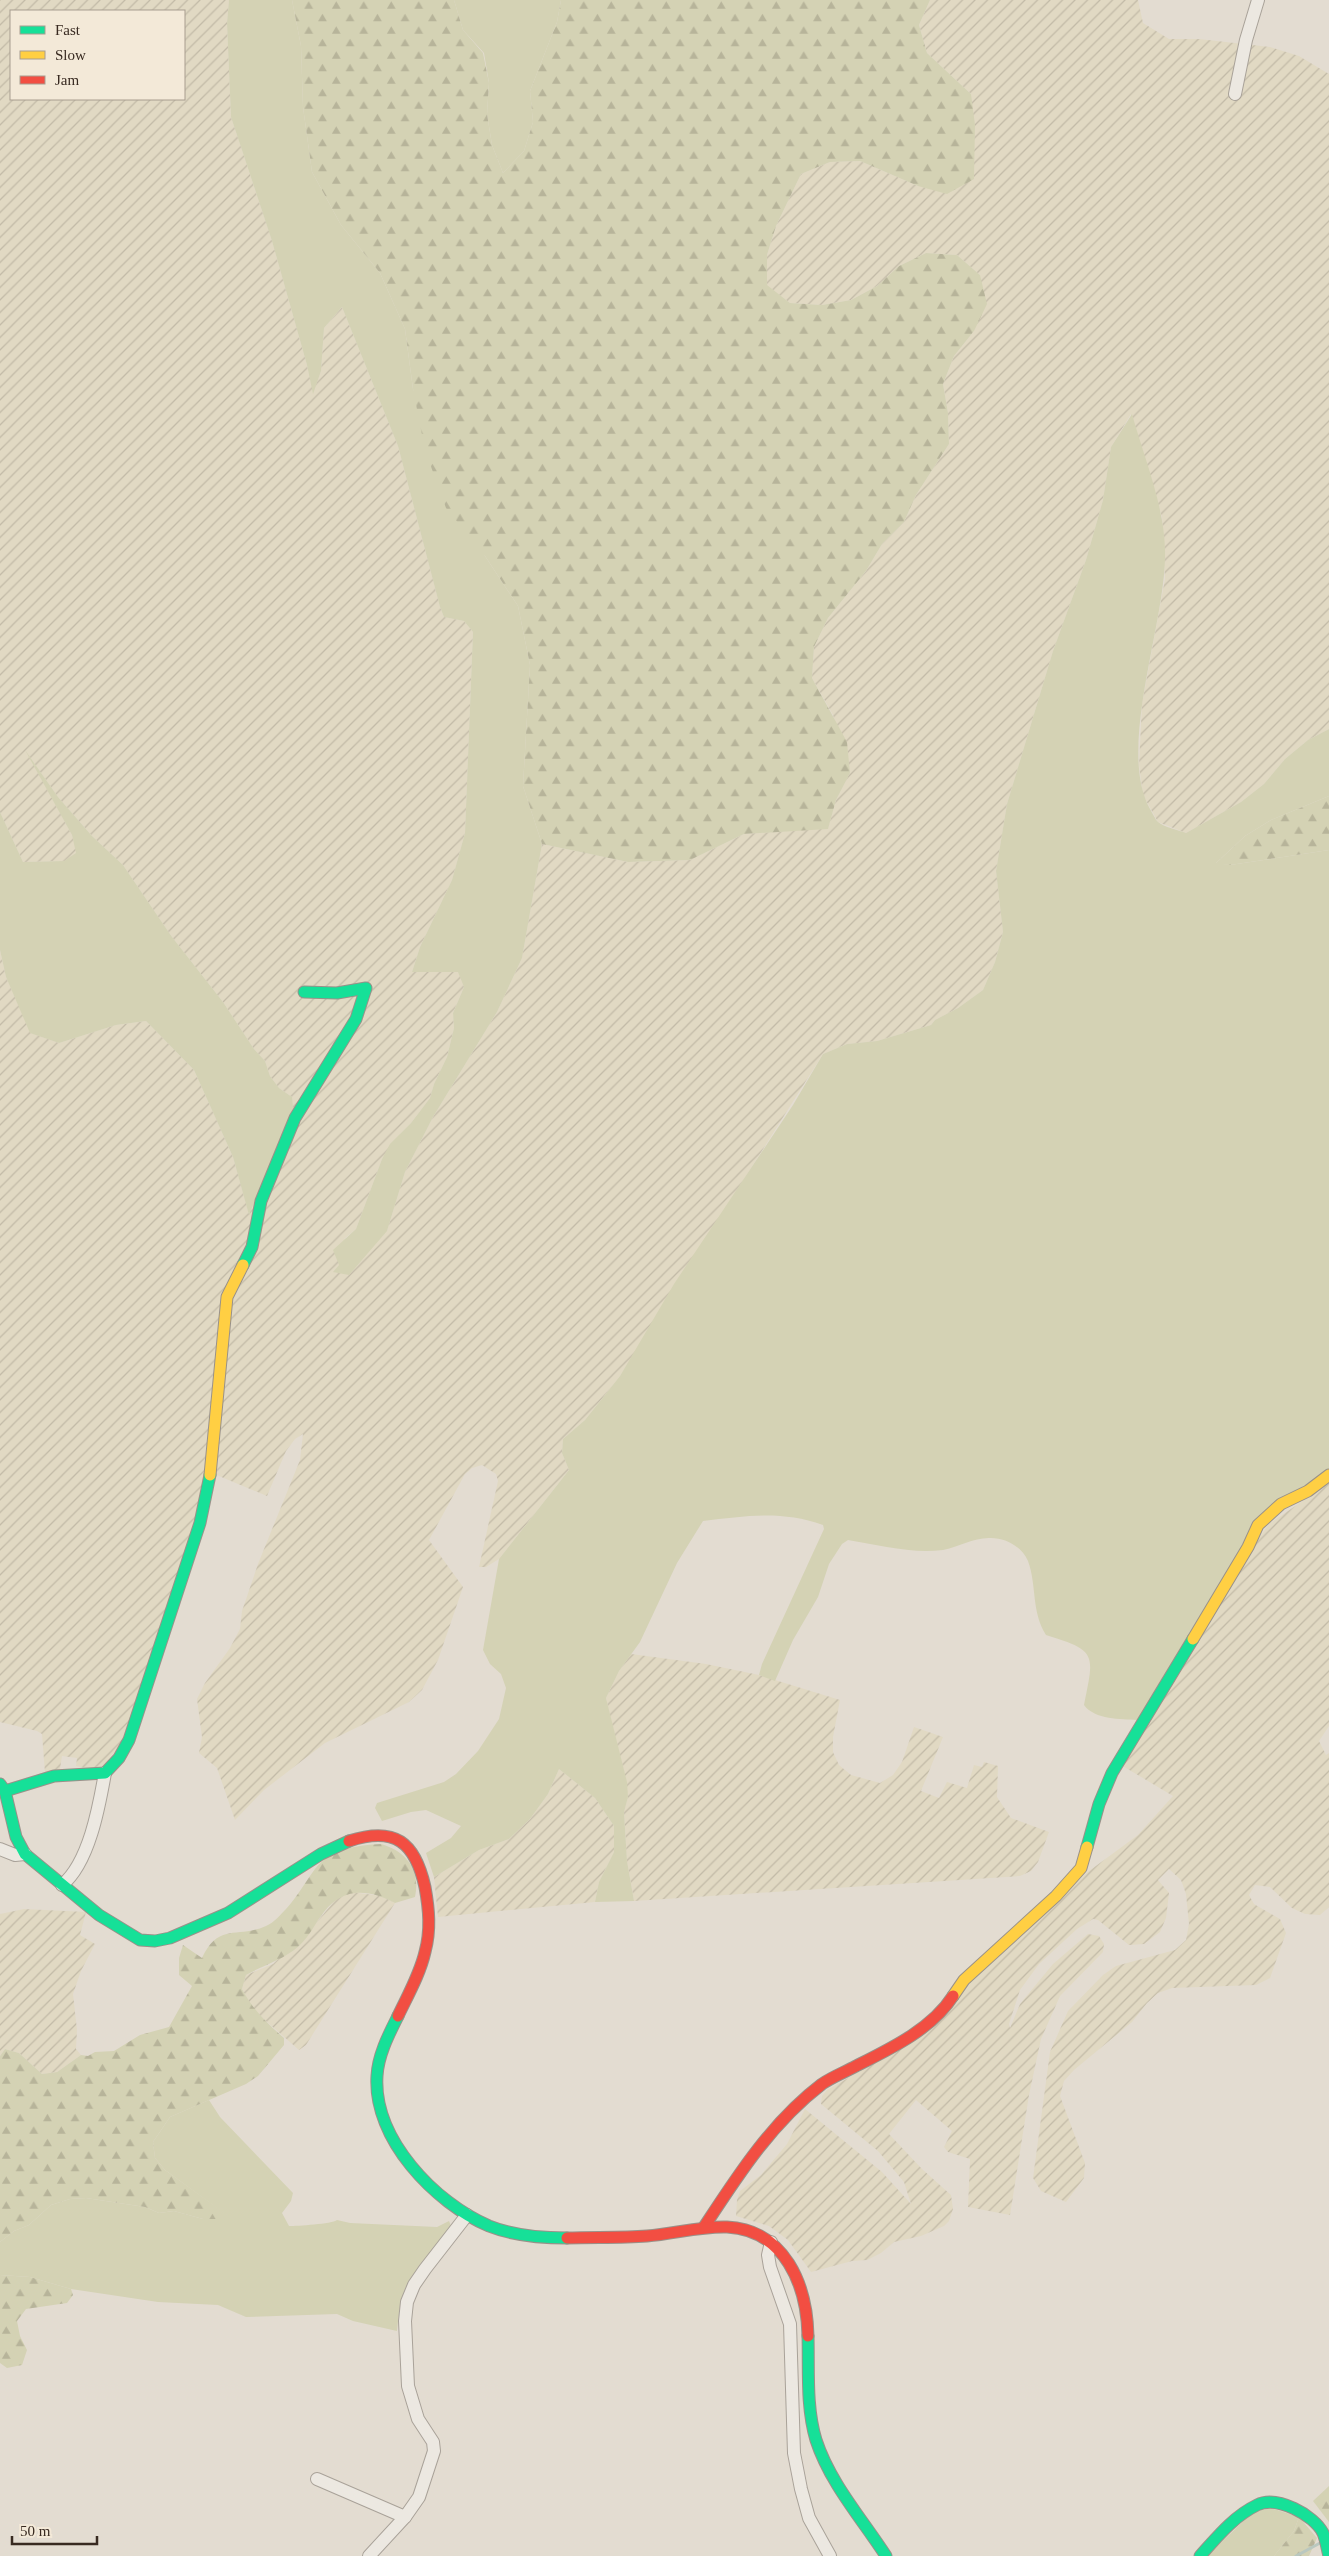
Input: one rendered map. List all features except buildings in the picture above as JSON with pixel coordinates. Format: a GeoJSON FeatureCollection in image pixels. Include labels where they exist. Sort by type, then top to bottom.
{"type":"FeatureCollection","features":[{"type":"Feature","properties":{"kind":"street"},"geometry":{"type":"LineString","coordinates":[[1235,94],[1246,40],[1258,0]]}},
{"type":"Feature","properties":{"kind":"street"},"geometry":{"type":"LineString","coordinates":[[62,1885],[72,1877],[82,1860],[100,1799],[105,1773],[119,1758],[129,1740],[200,1523],[210,1474],[227,1297],[252,1247],[261,1201],[295,1118],[356,1020],[366,988],[337,993],[304,992]]}},
{"type":"Feature","properties":{"kind":"street"},"geometry":{"type":"LineString","coordinates":[[704,2227],[741,2171],[788,2112],[824,2083],[874,2058],[931,2022],[948,2006],[964,1980],[1056,1896],[1082,1868],[1099,1804],[1112,1773],[1248,1547],[1258,1525],[1282,1504],[1308,1491],[1329,1475]]}},
{"type":"Feature","properties":{"kind":"street"},"geometry":{"type":"LineString","coordinates":[[105,1773],[54,1776],[2,1787],[11,1821],[25,1854],[62,1885],[131,1937],[143,1941],[158,1942],[177,1936],[245,1905],[314,1859],[346,1841],[370,1835],[384,1836],[401,1841],[412,1852],[419,1865],[425,1884],[431,1929],[427,1949],[417,1977],[383,2052],[377,2074],[379,2098],[388,2128],[402,2154],[429,2186],[467,2216],[508,2232],[532,2237],[651,2236],[704,2227],[744,2230],[765,2237],[772,2242],[796,2270],[805,2294],[812,2420],[822,2457],[886,2556]]}},
{"type":"Feature","properties":{"kind":"street"},"geometry":{"type":"LineString","coordinates":[[0,1849],[15,1855],[25,1854]]}},
{"type":"Feature","properties":{"kind":"street"},"geometry":{"type":"LineString","coordinates":[[369,2556],[419,2497],[434,2451],[433,2442],[418,2419],[408,2386],[405,2321],[407,2302],[414,2285],[425,2268],[467,2216]]}},
{"type":"Feature","properties":{"kind":"street"},"geometry":{"type":"LineString","coordinates":[[772,2242],[768,2256],[770,2267],[790,2324],[794,2453],[809,2518],[830,2556]]}},
{"type":"Feature","properties":{"kind":"street"},"geometry":{"type":"LineString","coordinates":[[317,2479],[404,2517]]}},
{"type":"Feature","properties":{"kind":"street"},"geometry":{"type":"LineString","coordinates":[[1200,2556],[1221,2532],[1245,2511],[1260,2504],[1291,2505],[1324,2533],[1328,2554]]}},
{"type":"Feature","properties":{"kind":"shaded area"},"geometry":{"type":"Polygon","coordinates":[[[0,0],[229,0],[227,23],[231,117],[272,241],[313,392],[321,371],[324,328],[342,307],[398,446],[444,617],[464,621],[473,632],[465,833],[452,880],[420,947],[412,972],[459,972],[464,987],[453,1013],[454,1028],[447,1057],[434,1084],[430,1098],[382,1159],[356,1229],[344,1239],[387,1231],[405,1172],[433,1117],[497,1012],[522,958],[542,844],[628,862],[690,860],[744,834],[828,828],[836,800],[850,772],[833,715],[812,678],[814,647],[828,618],[866,571],[882,544],[904,522],[916,495],[949,444],[948,413],[943,384],[954,356],[974,331],[980,275],[957,255],[926,253],[899,266],[877,286],[851,300],[822,305],[790,303],[766,285],[767,255],[776,226],[801,174],[830,162],[860,161],[918,186],[971,94],[927,53],[919,25],[930,0],[1138,0],[1143,23],[1169,39],[1199,39],[1270,47],[1299,56],[1329,74],[1329,729],[1308,740],[1285,759],[1264,784],[1241,802],[1186,833],[1158,822],[1143,795],[1139,765],[1142,704],[1165,579],[1162,517],[1131,414],[1111,447],[1103,500],[1086,560],[1053,651],[1007,804],[996,871],[1003,932],[995,962],[983,990],[958,1008],[935,1020],[931,1025],[877,1041],[847,1044],[823,1054],[620,1376],[585,1420],[563,1439],[562,1453],[569,1470],[499,1559],[486,1567],[479,1567],[498,1481],[496,1474],[482,1465],[472,1468],[465,1474],[429,1540],[463,1587],[438,1660],[422,1690],[409,1702],[325,1743],[264,1790],[235,1820],[217,1768],[199,1753],[202,1737],[197,1699],[205,1683],[230,1648],[240,1629],[242,1611],[258,1564],[300,1460],[303,1434],[295,1439],[286,1451],[267,1496],[207,1471],[193,1531],[126,1738],[99,1771],[76,1766],[77,1758],[62,1756],[60,1769],[45,1773],[42,1734],[37,1731],[0,1722],[0,950],[6,977],[31,1033],[59,1043],[116,1025],[146,1021],[194,1070],[233,1157],[249,1214],[292,1097],[279,1088],[270,1076],[265,1061],[254,1049],[223,1002],[172,937],[123,865],[92,836],[58,797],[29,756],[72,835],[77,853],[65,861],[23,862],[0,812],[0,0]]]}},
{"type":"Feature","properties":{"kind":"shaded area"},"geometry":{"type":"Polygon","coordinates":[[[1329,1483],[1329,1726],[1319,1741],[1326,1755],[1329,1753],[1329,1907],[1320,1915],[1305,1914],[1292,1908],[1270,1887],[1255,1885],[1249,1895],[1254,1904],[1280,1919],[1286,1933],[1270,1978],[1256,1985],[1172,1988],[1158,1993],[1147,2003],[1132,2022],[1074,2070],[1064,2081],[1060,2096],[1085,2163],[1084,2178],[1066,2202],[1041,2191],[1033,2178],[1050,2052],[1068,2011],[1103,1975],[1116,1966],[1175,1950],[1186,1940],[1189,1924],[1186,1894],[1181,1880],[1169,1869],[1158,1880],[1169,1893],[1166,1918],[1160,1932],[1144,1944],[1129,1945],[1098,1920],[1093,1919],[1077,1929],[1039,1964],[1020,1990],[1009,2024],[1010,2028],[1020,2004],[1053,1964],[1088,1934],[1099,1936],[1104,1944],[1103,1952],[1060,1996],[1041,2039],[1029,2095],[1010,2215],[968,2207],[970,2159],[948,2152],[944,2147],[952,2131],[916,2100],[889,2134],[922,2169],[951,2195],[953,2209],[949,2221],[944,2226],[921,2236],[894,2242],[881,2253],[867,2260],[852,2261],[811,2272],[788,2240],[769,2226],[736,2216],[737,2200],[740,2191],[761,2175],[787,2144],[805,2109],[882,2172],[911,2204],[904,2182],[878,2151],[821,2104],[822,2096],[827,2090],[876,2062],[984,1969],[1085,1874],[1138,1835],[1173,1796],[1121,1765],[1256,1542],[1269,1524],[1329,1483]]]}},
{"type":"Feature","properties":{"kind":"shaded area"},"geometry":{"type":"Polygon","coordinates":[[[631,1654],[706,1664],[759,1675],[840,1700],[833,1737],[833,1752],[839,1765],[851,1775],[880,1783],[893,1775],[902,1762],[914,1727],[943,1737],[921,1791],[939,1798],[947,1782],[967,1788],[974,1765],[982,1767],[984,1762],[998,1766],[997,1797],[1011,1818],[1049,1832],[1038,1862],[1031,1871],[1020,1876],[634,1901],[627,1861],[624,1811],[628,1797],[606,1698],[619,1671],[631,1654]]]}},
{"type":"Feature","properties":{"kind":"shaded area"},"geometry":{"type":"Polygon","coordinates":[[[559,1769],[595,1798],[614,1826],[614,1852],[599,1882],[595,1902],[438,1917],[434,1877],[479,1850],[509,1839],[530,1819],[548,1794],[559,1769]]]}},
{"type":"Feature","properties":{"kind":"shaded area"},"geometry":{"type":"Polygon","coordinates":[[[350,1892],[382,1896],[395,1903],[306,2045],[299,2050],[258,2014],[249,2002],[242,1989],[246,1975],[273,1964],[316,1923],[336,1899],[350,1892]]]}},
{"type":"Feature","properties":{"kind":"shaded area"},"geometry":{"type":"Polygon","coordinates":[[[24,1909],[86,1912],[80,1935],[95,1944],[81,1971],[73,1994],[77,2030],[76,2049],[81,2055],[57,2072],[42,2074],[19,2053],[5,2049],[0,2056],[0,1914],[24,1909]]]}},
{"type":"Feature","properties":{"kind":"green space"},"geometry":{"type":"Polygon","coordinates":[[[229,0],[292,0],[301,46],[303,107],[312,172],[341,225],[380,273],[405,329],[413,389],[485,556],[518,606],[530,665],[523,786],[542,844],[522,958],[497,1012],[433,1117],[405,1172],[387,1231],[349,1275],[333,1272],[339,1265],[333,1250],[356,1229],[382,1159],[390,1144],[411,1123],[430,1098],[434,1084],[447,1057],[454,1028],[453,1013],[464,987],[458,972],[412,972],[420,947],[452,880],[465,833],[473,632],[464,621],[444,617],[398,446],[342,307],[324,328],[321,371],[313,394],[307,365],[272,241],[231,117],[227,23],[229,0]]]}},
{"type":"Feature","properties":{"kind":"green space"},"geometry":{"type":"Polygon","coordinates":[[[292,0],[454,0],[463,30],[483,53],[489,83],[487,114],[492,145],[503,173],[524,151],[533,122],[530,91],[557,22],[561,0],[930,0],[919,25],[927,53],[971,94],[975,125],[974,179],[947,194],[918,186],[860,161],[830,162],[801,174],[776,226],[767,255],[767,285],[790,303],[822,305],[851,300],[877,286],[899,266],[926,253],[957,255],[980,275],[987,304],[974,331],[954,356],[943,384],[948,413],[949,444],[916,495],[904,522],[882,544],[866,571],[828,618],[814,647],[812,678],[847,742],[850,773],[836,800],[828,829],[744,834],[690,860],[628,862],[542,844],[523,786],[530,665],[518,606],[485,556],[446,508],[425,450],[413,389],[405,329],[380,273],[341,225],[312,172],[303,107],[301,46],[292,0]]]}},
{"type":"Feature","properties":{"kind":"green space"},"geometry":{"type":"Polygon","coordinates":[[[454,0],[561,0],[557,22],[530,91],[533,122],[524,151],[503,173],[492,145],[487,114],[489,83],[484,53],[463,30],[454,0]]]}},
{"type":"Feature","properties":{"kind":"green space"},"geometry":{"type":"Polygon","coordinates":[[[1132,414],[1153,481],[1164,533],[1164,579],[1140,719],[1138,752],[1141,783],[1150,809],[1156,819],[1164,825],[1186,833],[1241,802],[1264,784],[1285,759],[1308,740],[1329,729],[1329,796],[1271,820],[1245,836],[1216,863],[1230,865],[1329,850],[1329,1472],[1268,1510],[1137,1720],[1101,1716],[1095,1714],[1084,1705],[1090,1675],[1088,1657],[1084,1651],[1075,1646],[1046,1635],[1038,1617],[1028,1561],[1022,1551],[1013,1544],[997,1538],[979,1539],[949,1549],[931,1551],[895,1548],[848,1540],[842,1544],[829,1564],[818,1597],[793,1640],[775,1681],[759,1675],[762,1664],[824,1529],[823,1525],[793,1517],[763,1515],[703,1521],[677,1563],[640,1642],[619,1671],[606,1698],[627,1782],[628,1797],[624,1812],[627,1861],[634,1901],[595,1902],[599,1882],[614,1852],[614,1826],[595,1798],[559,1769],[548,1794],[530,1819],[509,1839],[479,1850],[434,1877],[426,1853],[451,1838],[461,1826],[426,1810],[411,1812],[382,1821],[375,1808],[377,1803],[444,1782],[456,1774],[478,1751],[499,1719],[506,1688],[501,1674],[490,1664],[483,1650],[499,1559],[569,1470],[562,1453],[563,1439],[585,1420],[620,1376],[674,1284],[793,1105],[823,1054],[847,1044],[877,1041],[931,1025],[935,1020],[958,1008],[983,990],[995,962],[1003,932],[996,871],[1007,804],[1053,651],[1086,560],[1103,500],[1111,447],[1132,414]]]}},
{"type":"Feature","properties":{"kind":"green space"},"geometry":{"type":"Polygon","coordinates":[[[25,750],[58,797],[92,836],[123,865],[172,937],[223,1002],[254,1049],[265,1061],[270,1076],[279,1088],[292,1097],[293,1108],[249,1215],[233,1157],[194,1070],[146,1021],[116,1025],[59,1043],[30,1033],[6,977],[0,950],[0,812],[23,862],[64,861],[76,853],[72,835],[25,750]]]}},
{"type":"Feature","properties":{"kind":"green space"},"geometry":{"type":"Polygon","coordinates":[[[1329,796],[1329,850],[1230,865],[1215,864],[1245,836],[1271,820],[1329,796]]]}},
{"type":"Feature","properties":{"kind":"green space"},"geometry":{"type":"Polygon","coordinates":[[[381,1844],[398,1851],[410,1863],[416,1878],[415,1897],[395,1903],[366,1893],[348,1894],[339,1898],[324,1912],[306,1938],[293,1951],[246,1975],[242,1989],[261,2016],[284,2038],[284,2045],[258,2076],[246,2084],[170,2117],[153,2142],[155,2158],[165,2170],[233,2219],[203,2219],[174,2211],[159,2213],[145,2207],[86,2198],[70,2199],[51,2205],[29,2225],[14,2231],[0,2242],[0,2056],[5,2049],[19,2053],[42,2074],[57,2072],[81,2055],[88,2056],[95,2052],[114,2051],[140,2035],[169,2027],[192,1986],[179,1975],[179,1958],[183,1945],[202,1958],[208,1947],[222,1935],[256,1930],[269,1925],[286,1909],[321,1862],[345,1849],[381,1844]]]}},
{"type":"Feature","properties":{"kind":"green space"},"geometry":{"type":"Polygon","coordinates":[[[209,2100],[220,2117],[293,2193],[291,2201],[282,2213],[289,2226],[322,2224],[337,2220],[350,2223],[437,2227],[449,2221],[451,2226],[408,2286],[399,2314],[397,2331],[353,2321],[337,2314],[246,2317],[218,2305],[158,2302],[71,2289],[30,2277],[0,2275],[0,2242],[14,2231],[29,2225],[51,2205],[70,2199],[86,2198],[145,2207],[159,2213],[174,2211],[203,2219],[232,2219],[165,2170],[155,2158],[153,2142],[170,2117],[209,2100]]]}},
{"type":"Feature","properties":{"kind":"green space"},"geometry":{"type":"Polygon","coordinates":[[[0,2275],[30,2277],[71,2289],[73,2295],[67,2303],[26,2309],[17,2321],[20,2336],[27,2350],[22,2365],[7,2368],[0,2363],[0,2275]]]}},
{"type":"Feature","properties":{"kind":"green space"},"geometry":{"type":"Polygon","coordinates":[[[1329,2486],[1329,2522],[1313,2501],[1329,2486]]]}},
{"type":"Feature","properties":{"kind":"green space"},"geometry":{"type":"Polygon","coordinates":[[[1271,2508],[1299,2517],[1294,2531],[1274,2556],[1207,2556],[1253,2512],[1271,2508]]]}},
{"type":"Feature","properties":{"kind":"green space"},"geometry":{"type":"Polygon","coordinates":[[[1299,2517],[1317,2538],[1309,2556],[1274,2556],[1294,2531],[1299,2517]]]}},
{"type":"Feature","properties":{"kind":"waterway"},"geometry":{"type":"LineString","coordinates":[[1296,2556],[1320,2543]]}},
{"type":"Feature","properties":{"kind":"traffic: fast"},"geometry":{"type":"LineString","coordinates":[[243,1265],[252,1247],[261,1201],[295,1118],[356,1019],[366,988],[337,993],[304,992]]}},
{"type":"Feature","properties":{"kind":"traffic: fast"},"geometry":{"type":"LineString","coordinates":[[5,1791],[54,1776],[105,1773],[119,1758],[129,1740],[200,1523],[210,1475]]}},
{"type":"Feature","properties":{"kind":"traffic: fast"},"geometry":{"type":"LineString","coordinates":[[1087,1847],[1099,1804],[1112,1773],[1193,1639]]}},
{"type":"Feature","properties":{"kind":"traffic: fast"},"geometry":{"type":"LineString","coordinates":[[0,1784],[5,1791],[16,1837],[25,1854],[99,1915],[140,1940],[155,1941],[170,1938],[228,1913],[321,1854],[349,1841]]}},
{"type":"Feature","properties":{"kind":"traffic: fast"},"geometry":{"type":"LineString","coordinates":[[398,2016],[379,2060],[377,2076],[378,2100],[385,2123],[396,2145],[411,2166],[448,2202],[489,2226],[528,2236],[567,2238]]}},
{"type":"Feature","properties":{"kind":"traffic: fast"},"geometry":{"type":"LineString","coordinates":[[808,2336],[809,2402],[816,2440],[829,2471],[838,2486],[886,2556]]}},
{"type":"Feature","properties":{"kind":"traffic: fast"},"geometry":{"type":"LineString","coordinates":[[1200,2556],[1233,2521],[1257,2505],[1265,2503],[1274,2503],[1294,2508],[1312,2520],[1323,2533],[1329,2556]]}},
{"type":"Feature","properties":{"kind":"traffic: slow"},"geometry":{"type":"LineString","coordinates":[[210,1475],[227,1297],[243,1265]]}},
{"type":"Feature","properties":{"kind":"traffic: slow"},"geometry":{"type":"LineString","coordinates":[[1193,1639],[1248,1547],[1258,1525],[1281,1504],[1308,1491],[1329,1475]]}},
{"type":"Feature","properties":{"kind":"traffic: slow"},"geometry":{"type":"LineString","coordinates":[[953,1996],[964,1980],[1056,1896],[1081,1868],[1087,1847]]}},
{"type":"Feature","properties":{"kind":"traffic: jam"},"geometry":{"type":"LineString","coordinates":[[349,1841],[365,1837],[391,1837],[409,1849],[421,1871],[428,1911],[429,1928],[427,1944],[417,1976],[398,2016]]}},
{"type":"Feature","properties":{"kind":"traffic: jam"},"geometry":{"type":"LineString","coordinates":[[704,2227],[757,2150],[787,2115],[804,2099],[826,2081],[883,2053],[909,2037],[934,2018],[953,1996]]}},
{"type":"Feature","properties":{"kind":"traffic: jam"},"geometry":{"type":"LineString","coordinates":[[567,2238],[647,2236],[717,2227],[747,2230],[764,2238],[778,2249],[789,2264],[803,2298],[808,2336]]}}]}
